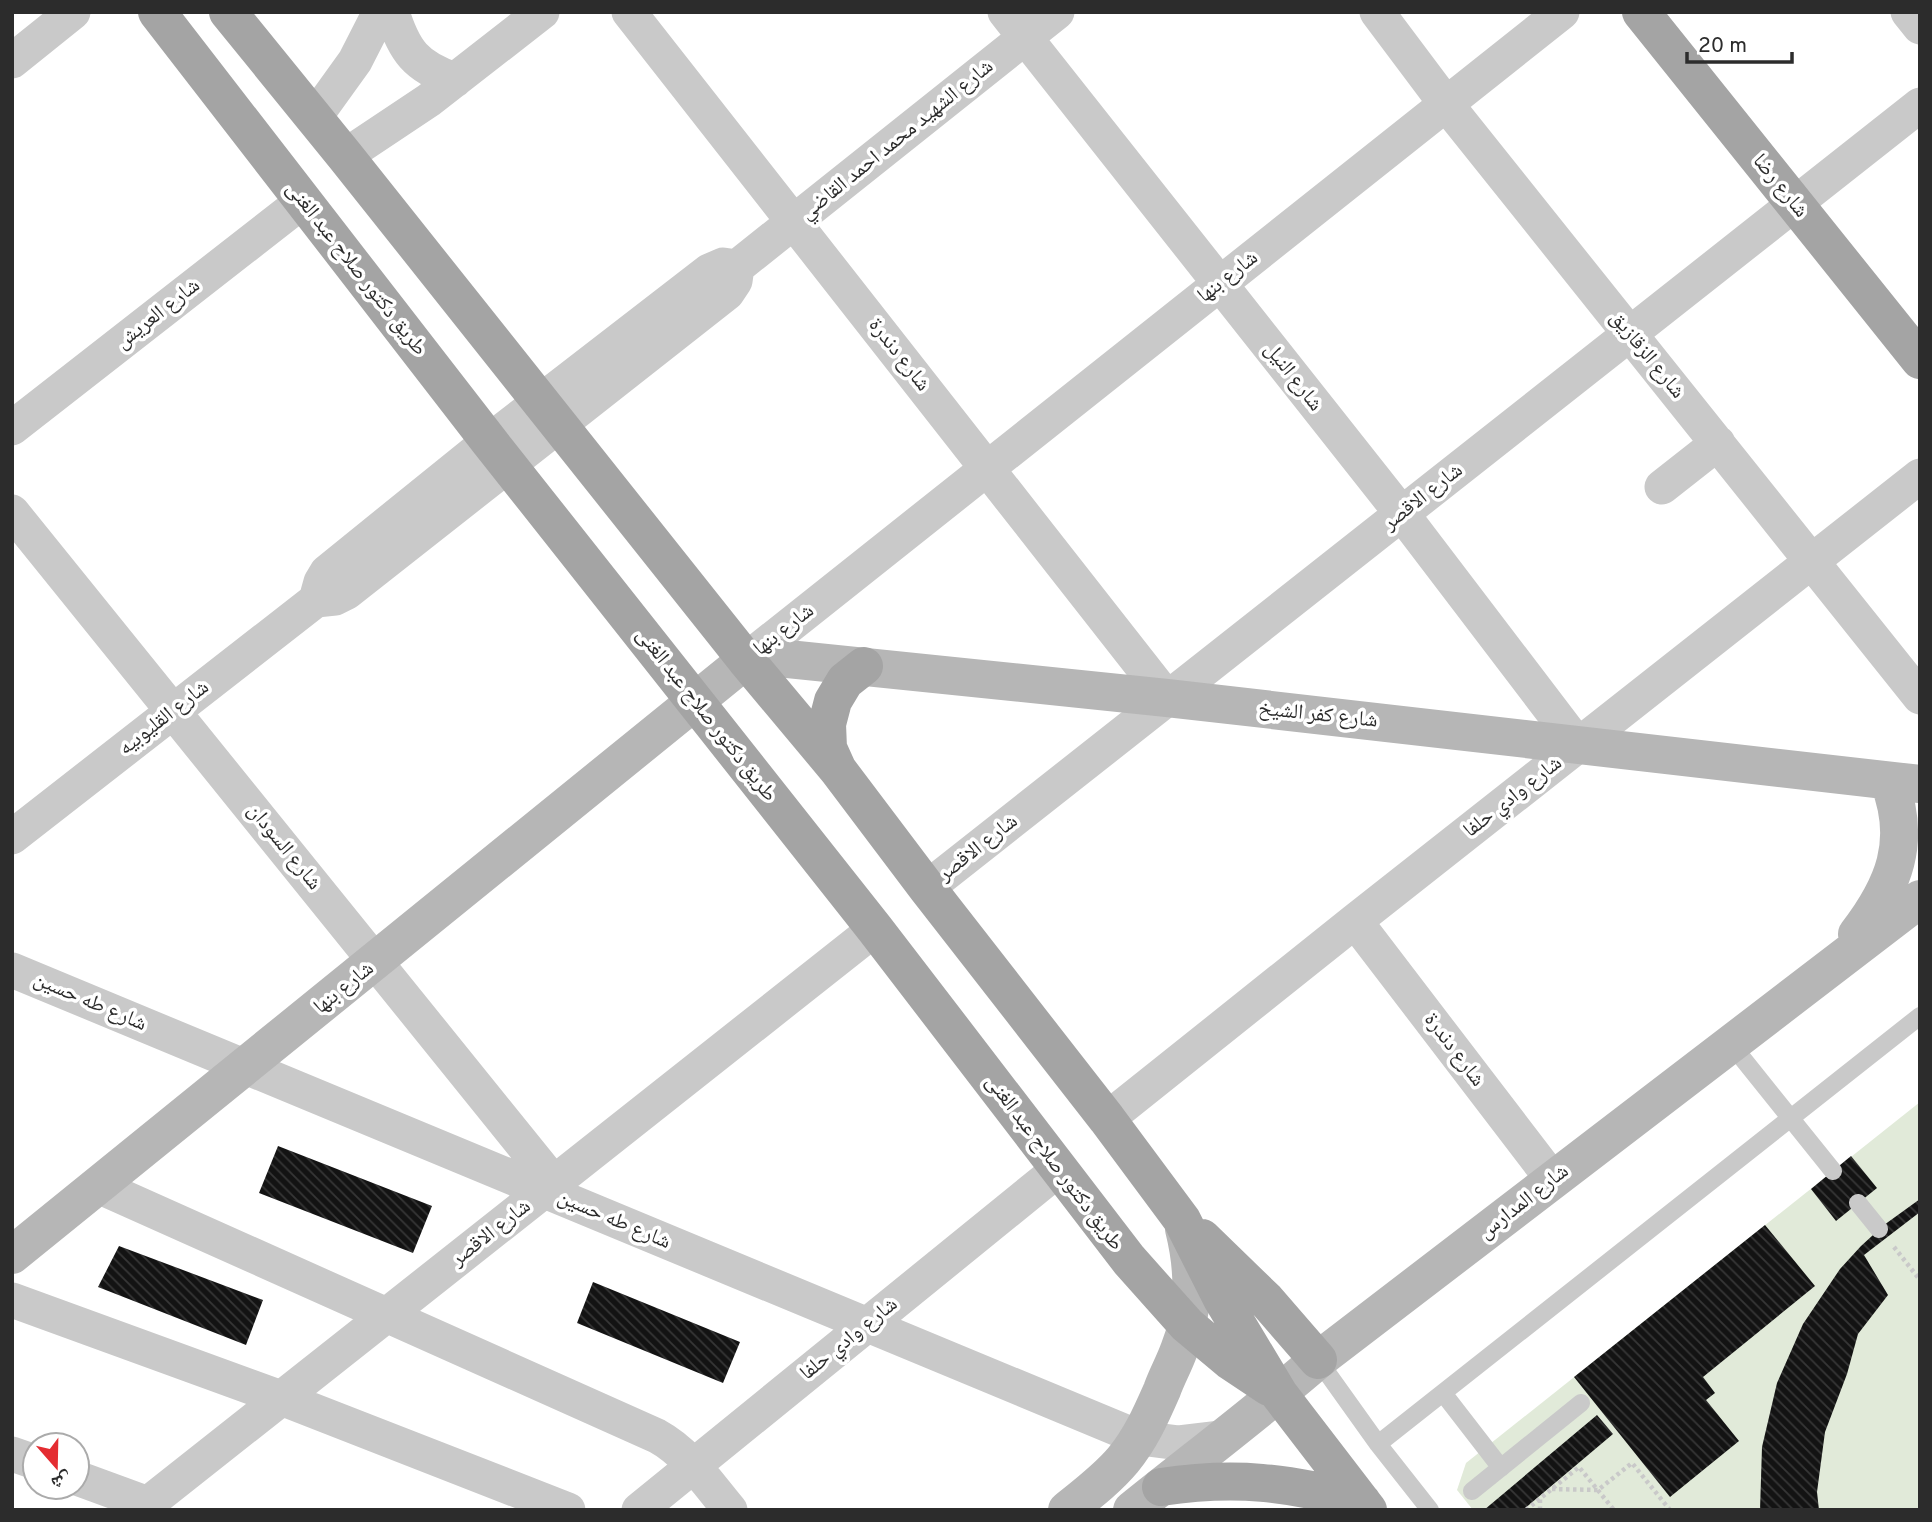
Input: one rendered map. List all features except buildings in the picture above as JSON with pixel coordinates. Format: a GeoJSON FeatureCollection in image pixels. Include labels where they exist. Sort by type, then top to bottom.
{"type":"FeatureCollection","features":[{"type":"Feature","properties":{"kind":"main road","name":"طريق دكتور صلاح عبد الغنى"},"geometry":{"type":"LineString","coordinates":[[157,12],[499,453],[875,929],[1129,1260],[1187,1325],[1230,1361],[1279,1394]]}},
{"type":"Feature","properties":{"kind":"main road","name":"طريق دكتور صلاح عبد الغنى"},"geometry":{"type":"LineString","coordinates":[[228,12],[746,660],[838,770],[926,888],[1107,1119],[1182,1220],[1222,1299],[1279,1394],[1365,1506]]}},
{"type":"Feature","properties":{"kind":"main road","name":"شارع رضا"},"geometry":{"type":"LineString","coordinates":[[1641,12],[1920,360]]}},
{"type":"Feature","properties":{"kind":"main road","name":"شارع كفر الشيخ"},"geometry":{"type":"LineString","coordinates":[[746,660],[778,658],[1167,698],[1904,783]]}},
{"type":"Feature","properties":{"kind":"main road","name":"شارع بنها"},"geometry":{"type":"LineString","coordinates":[[12,1255],[746,660]]}},
{"type":"Feature","properties":{"kind":"main road"},"geometry":{"type":"LineString","coordinates":[[838,770],[828,748],[827,724],[833,701],[845,681],[864,666]]}},
{"type":"Feature","properties":{"kind":"main road"},"geometry":{"type":"LineString","coordinates":[[1832,966],[1873,914],[1894,871],[1900,824],[1896,801],[1904,783]]}},
{"type":"Feature","properties":{"kind":"main road","name":"شارع المدارس"},"geometry":{"type":"LineString","coordinates":[[1146,1498],[1279,1394],[1318,1360],[1920,899]]}},
{"type":"Feature","properties":{"kind":"main road"},"geometry":{"type":"LineString","coordinates":[[1067,1510],[1103,1480],[1140,1438],[1180,1349],[1192,1297],[1192,1269],[1182,1220]]}},
{"type":"Feature","properties":{"kind":"main road"},"geometry":{"type":"LineString","coordinates":[[1182,1220],[1266,1300],[1318,1360]]}},
{"type":"Feature","properties":{"kind":"main road"},"geometry":{"type":"LineString","coordinates":[[1146,1498],[1194,1482],[1263,1482],[1296,1486],[1365,1506]]}},
{"type":"Feature","properties":{"kind":"street"},"geometry":{"type":"LineString","coordinates":[[12,61],[74,12]]}},
{"type":"Feature","properties":{"kind":"street"},"geometry":{"type":"LineString","coordinates":[[314,118],[355,61],[380,12]]}},
{"type":"Feature","properties":{"kind":"street"},"geometry":{"type":"LineString","coordinates":[[392,12],[406,47],[419,62],[436,74],[455,80]]}},
{"type":"Feature","properties":{"kind":"street"},"geometry":{"type":"LineString","coordinates":[[345,156],[402,120],[542,12]]}},
{"type":"Feature","properties":{"kind":"street","name":"شارع دندرة"},"geometry":{"type":"LineString","coordinates":[[629,12],[1167,698]]}},
{"type":"Feature","properties":{"kind":"street","name":"شارع الشهيد محمد احمد القاضي"},"geometry":{"type":"LineString","coordinates":[[499,453],[550,414],[709,271],[723,265],[737,267],[794,222],[1015,25],[1057,12]]}},
{"type":"Feature","properties":{"kind":"street","name":"شارع الزقازيق"},"geometry":{"type":"LineString","coordinates":[[1377,12],[1446,104],[1920,697]]}},
{"type":"Feature","properties":{"kind":"street","name":"شارع بنها"},"geometry":{"type":"LineString","coordinates":[[746,660],[1562,12]]}},
{"type":"Feature","properties":{"kind":"street"},"geometry":{"type":"LineString","coordinates":[[1908,12],[1920,27]]}},
{"type":"Feature","properties":{"kind":"street","name":"شارع النيل"},"geometry":{"type":"LineString","coordinates":[[1015,25],[1402,514],[1578,745]]}},
{"type":"Feature","properties":{"kind":"street","name":"شارع الاقصر"},"geometry":{"type":"LineString","coordinates":[[926,888],[1920,105]]}},
{"type":"Feature","properties":{"kind":"street","name":"شارع العريش"},"geometry":{"type":"LineString","coordinates":[[12,428],[303,201]]}},
{"type":"Feature","properties":{"kind":"street"},"geometry":{"type":"LineString","coordinates":[[1662,486],[1718,443]]}},
{"type":"Feature","properties":{"kind":"street","name":"شارع القليوبيه"},"geometry":{"type":"LineString","coordinates":[[12,837],[316,600],[327,572],[499,453]]}},
{"type":"Feature","properties":{"kind":"street","name":"شارع وادي حلفا"},"geometry":{"type":"LineString","coordinates":[[1107,1119],[1920,476]]}},
{"type":"Feature","properties":{"kind":"street","name":"شارع السودان"},"geometry":{"type":"LineString","coordinates":[[12,512],[376,962],[549,1187]]}},
{"type":"Feature","properties":{"kind":"street","name":"شارع دندرة"},"geometry":{"type":"LineString","coordinates":[[1355,921],[1553,1180]]}},
{"type":"Feature","properties":{"kind":"street","name":"شارع الاقصر"},"geometry":{"type":"LineString","coordinates":[[144,1507],[875,929]]}},
{"type":"Feature","properties":{"kind":"street","name":"شارع طه حسين"},"geometry":{"type":"LineString","coordinates":[[12,970],[246,1067],[549,1187],[866,1325],[1140,1438],[1179,1443],[1220,1438]]}},
{"type":"Feature","properties":{"kind":"street","name":"شارع وادي حلفا"},"geometry":{"type":"LineString","coordinates":[[639,1510],[1059,1169]]}},
{"type":"Feature","properties":{"kind":"street"},"geometry":{"type":"LineString","coordinates":[[98,1186],[657,1436],[677,1449],[730,1510]]}},
{"type":"Feature","properties":{"kind":"street"},"geometry":{"type":"LineString","coordinates":[[12,1300],[281,1398],[568,1510]]}},
{"type":"Feature","properties":{"kind":"street"},"geometry":{"type":"LineString","coordinates":[[91,1484],[144,1507]]}},
{"type":"Feature","properties":{"kind":"lane"},"geometry":{"type":"LineString","coordinates":[[1378,1444],[1920,1016]]}},
{"type":"Feature","properties":{"kind":"lane"},"geometry":{"type":"LineString","coordinates":[[1731,1044],[1833,1171]]}},
{"type":"Feature","properties":{"kind":"lane"},"geometry":{"type":"LineString","coordinates":[[1858,1203],[1883,1233]]}},
{"type":"Feature","properties":{"kind":"lane"},"geometry":{"type":"LineString","coordinates":[[1318,1360],[1378,1444],[1430,1510]]}},
{"type":"Feature","properties":{"kind":"lane"},"geometry":{"type":"LineString","coordinates":[[1443,1393],[1501,1468]]}},
{"type":"Feature","properties":{"kind":"lane"},"geometry":{"type":"LineString","coordinates":[[1472,1491],[1581,1403]]}},
{"type":"Feature","properties":{"kind":"path"},"geometry":{"type":"LineString","coordinates":[[1883,1233],[1920,1280]]}},
{"type":"Feature","properties":{"kind":"path"},"geometry":{"type":"LineString","coordinates":[[1552,1489],[1598,1490],[1632,1463],[1670,1510]]}},
{"type":"Feature","properties":{"kind":"path"},"geometry":{"type":"LineString","coordinates":[[1526,1510],[1579,1467],[1614,1510]]}},
{"type":"Feature","properties":{"kind":"path"},"geometry":{"type":"LineString","coordinates":[[1540,1498],[1540,1510]]}},
{"type":"Feature","properties":{"kind":"green space"},"geometry":{"type":"Polygon","coordinates":[[[1920,1102],[1920,1510],[1473,1510],[1457,1490],[1466,1463],[1920,1102]]]}}]}
